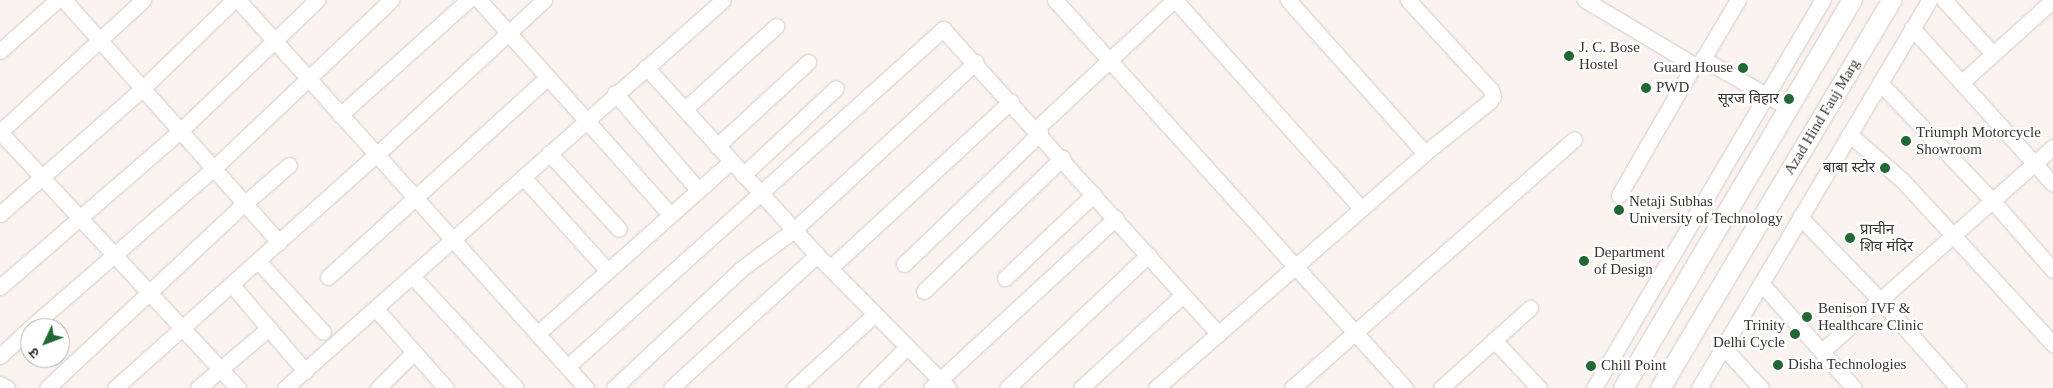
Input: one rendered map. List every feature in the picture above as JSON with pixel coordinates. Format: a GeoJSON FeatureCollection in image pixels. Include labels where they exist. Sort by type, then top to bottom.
{"type":"FeatureCollection","features":[{"type":"Feature","properties":{"kind":"main road"},"geometry":{"type":"LineString","coordinates":[[1623,388],[1787,107],[1852,0]]}},
{"type":"Feature","properties":{"kind":"main road","name":"Azad Hind Fauj Marg"},"geometry":{"type":"LineString","coordinates":[[1660,388],[1892,0]]}},
{"type":"Feature","properties":{"kind":"street"},"geometry":{"type":"LineString","coordinates":[[0,52],[57,0]]}},
{"type":"Feature","properties":{"kind":"street"},"geometry":{"type":"LineString","coordinates":[[64,0],[98,41],[279,242]]}},
{"type":"Feature","properties":{"kind":"street"},"geometry":{"type":"LineString","coordinates":[[143,0],[0,132],[238,388]]}},
{"type":"Feature","properties":{"kind":"street"},"geometry":{"type":"LineString","coordinates":[[0,214],[142,89],[236,0],[586,388]]}},
{"type":"Feature","properties":{"kind":"street"},"geometry":{"type":"LineString","coordinates":[[0,286],[77,217],[180,131],[316,0]]}},
{"type":"Feature","properties":{"kind":"street"},"geometry":{"type":"LineString","coordinates":[[41,318],[112,254],[214,168],[307,78],[392,0]]}},
{"type":"Feature","properties":{"kind":"street"},"geometry":{"type":"LineString","coordinates":[[340,115],[468,0]]}},
{"type":"Feature","properties":{"kind":"street"},"geometry":{"type":"LineString","coordinates":[[479,0],[670,214]]}},
{"type":"Feature","properties":{"kind":"street"},"geometry":{"type":"LineString","coordinates":[[114,388],[232,285],[544,0]]}},
{"type":"Feature","properties":{"kind":"street"},"geometry":{"type":"LineString","coordinates":[[285,388],[413,277],[586,118],[723,0]]}},
{"type":"Feature","properties":{"kind":"street"},"geometry":{"type":"LineString","coordinates":[[1055,0],[1405,388]]}},
{"type":"Feature","properties":{"kind":"street"},"geometry":{"type":"LineString","coordinates":[[904,264],[1038,131],[1175,0],[1361,208]]}},
{"type":"Feature","properties":{"kind":"street"},"geometry":{"type":"LineString","coordinates":[[1288,0],[1424,152]]}},
{"type":"Feature","properties":{"kind":"street"},"geometry":{"type":"LineString","coordinates":[[1156,388],[1295,268],[1424,152],[1493,96],[1408,0]]}},
{"type":"Feature","properties":{"kind":"street"},"geometry":{"type":"LineString","coordinates":[[1585,0],[1787,107]]}},
{"type":"Feature","properties":{"kind":"street"},"geometry":{"type":"LineString","coordinates":[[1619,195],[1738,0]]}},
{"type":"Feature","properties":{"kind":"street"},"geometry":{"type":"LineString","coordinates":[[1594,388],[1823,0]]}},
{"type":"Feature","properties":{"kind":"street"},"geometry":{"type":"LineString","coordinates":[[1699,388],[1929,0]]}},
{"type":"Feature","properties":{"kind":"street"},"geometry":{"type":"LineString","coordinates":[[1944,0],[1993,54]]}},
{"type":"Feature","properties":{"kind":"street"},"geometry":{"type":"LineString","coordinates":[[1962,82],[2052,0]]}},
{"type":"Feature","properties":{"kind":"street"},"geometry":{"type":"LineString","coordinates":[[686,108],[776,26]]}},
{"type":"Feature","properties":{"kind":"street"},"geometry":{"type":"LineString","coordinates":[[1912,28],[2053,184]]}},
{"type":"Feature","properties":{"kind":"street"},"geometry":{"type":"LineString","coordinates":[[567,367],[762,193],[939,30],[947,31],[1011,100],[1218,334]]}},
{"type":"Feature","properties":{"kind":"street"},"geometry":{"type":"LineString","coordinates":[[718,146],[808,62]]}},
{"type":"Feature","properties":{"kind":"street"},"geometry":{"type":"LineString","coordinates":[[614,388],[741,270],[795,229],[976,62]]}},
{"type":"Feature","properties":{"kind":"street"},"geometry":{"type":"LineString","coordinates":[[646,67],[686,108],[731,161],[817,255],[907,347],[940,385],[1116,218]]}},
{"type":"Feature","properties":{"kind":"street"},"geometry":{"type":"LineString","coordinates":[[328,277],[548,77]]}},
{"type":"Feature","properties":{"kind":"street"},"geometry":{"type":"LineString","coordinates":[[1880,83],[1992,201],[2053,270]]}},
{"type":"Feature","properties":{"kind":"street"},"geometry":{"type":"LineString","coordinates":[[744,175],[836,88]]}},
{"type":"Feature","properties":{"kind":"street"},"geometry":{"type":"LineString","coordinates":[[615,93],[698,190]]}},
{"type":"Feature","properties":{"kind":"street"},"geometry":{"type":"LineString","coordinates":[[830,268],[1011,100]]}},
{"type":"Feature","properties":{"kind":"street"},"geometry":{"type":"LineString","coordinates":[[1849,134],[1877,155],[1953,234],[2053,344]]}},
{"type":"Feature","properties":{"kind":"street"},"geometry":{"type":"LineString","coordinates":[[1292,388],[1574,139]]}},
{"type":"Feature","properties":{"kind":"street"},"geometry":{"type":"LineString","coordinates":[[1822,351],[2053,147]]}},
{"type":"Feature","properties":{"kind":"street"},"geometry":{"type":"LineString","coordinates":[[549,152],[619,229]]}},
{"type":"Feature","properties":{"kind":"street"},"geometry":{"type":"LineString","coordinates":[[924,291],[1062,158]]}},
{"type":"Feature","properties":{"kind":"street"},"geometry":{"type":"LineString","coordinates":[[537,334],[731,161]]}},
{"type":"Feature","properties":{"kind":"street"},"geometry":{"type":"LineString","coordinates":[[47,388],[245,203],[289,165]]}},
{"type":"Feature","properties":{"kind":"street"},"geometry":{"type":"LineString","coordinates":[[523,177],[607,270]]}},
{"type":"Feature","properties":{"kind":"street"},"geometry":{"type":"LineString","coordinates":[[1005,278],[1094,194]]}},
{"type":"Feature","properties":{"kind":"street"},"geometry":{"type":"LineString","coordinates":[[1800,217],[1880,300],[1958,388]]}},
{"type":"Feature","properties":{"kind":"street"},"geometry":{"type":"LineString","coordinates":[[671,388],[817,255]]}},
{"type":"Feature","properties":{"kind":"street"},"geometry":{"type":"LineString","coordinates":[[1007,388],[1148,255]]}},
{"type":"Feature","properties":{"kind":"street"},"geometry":{"type":"LineString","coordinates":[[258,261],[323,332]]}},
{"type":"Feature","properties":{"kind":"street"},"geometry":{"type":"LineString","coordinates":[[413,277],[516,388]]}},
{"type":"Feature","properties":{"kind":"street"},"geometry":{"type":"LineString","coordinates":[[1761,283],[1854,388]]}},
{"type":"Feature","properties":{"kind":"street"},"geometry":{"type":"LineString","coordinates":[[232,285],[305,371]]}},
{"type":"Feature","properties":{"kind":"street"},"geometry":{"type":"LineString","coordinates":[[1081,388],[1183,294]]}},
{"type":"Feature","properties":{"kind":"street"},"geometry":{"type":"LineString","coordinates":[[1441,388],[1530,308]]}},
{"type":"Feature","properties":{"kind":"street"},"geometry":{"type":"LineString","coordinates":[[376,309],[443,387]]}},
{"type":"Feature","properties":{"kind":"street"},"geometry":{"type":"LineString","coordinates":[[794,388],[875,314]]}},
{"type":"Feature","properties":{"kind":"street"},"geometry":{"type":"LineString","coordinates":[[198,388],[269,328]]}},
{"type":"Feature","properties":{"kind":"street"},"geometry":{"type":"LineString","coordinates":[[0,356],[20,337]]}},
{"type":"Feature","properties":{"kind":"street"},"geometry":{"type":"LineString","coordinates":[[1494,340],[1539,388]]}},
{"type":"Feature","properties":{"kind":"street"},"geometry":{"type":"LineString","coordinates":[[866,388],[907,347]]}},
{"type":"Feature","properties":{"kind":"street"},"geometry":{"type":"LineString","coordinates":[[1723,347],[1761,388]]}},
{"type":"Feature","properties":{"kind":"street"},"geometry":{"type":"LineString","coordinates":[[378,388],[414,352]]}},
{"type":"Feature","properties":{"kind":"street"},"geometry":{"type":"LineString","coordinates":[[0,384],[7,388]]}},
{"type":"Feature","properties":{"kind":"place","name":"J. C. Bose Hostel"},"geometry":{"type":"Point","coordinates":[1569,56]}},
{"type":"Feature","properties":{"kind":"place","name":"Guard House"},"geometry":{"type":"Point","coordinates":[1743,68]}},
{"type":"Feature","properties":{"kind":"place","name":"PWD"},"geometry":{"type":"Point","coordinates":[1646,88]}},
{"type":"Feature","properties":{"kind":"place","name":"सूरज विहार"},"geometry":{"type":"Point","coordinates":[1789,99]}},
{"type":"Feature","properties":{"kind":"place","name":"Triumph Motorcycle Showroom"},"geometry":{"type":"Point","coordinates":[1906,141]}},
{"type":"Feature","properties":{"kind":"place","name":"बाबा स्टोर"},"geometry":{"type":"Point","coordinates":[1885,168]}},
{"type":"Feature","properties":{"kind":"place","name":"Netaji Subhas University of Technology"},"geometry":{"type":"Point","coordinates":[1619,210]}},
{"type":"Feature","properties":{"kind":"place","name":"प्राचीन शिव मंदिर"},"geometry":{"type":"Point","coordinates":[1850,238]}},
{"type":"Feature","properties":{"kind":"place","name":"Department of Design"},"geometry":{"type":"Point","coordinates":[1584,261]}},
{"type":"Feature","properties":{"kind":"place","name":"Benison IVF & Healthcare Clinic"},"geometry":{"type":"Point","coordinates":[1807,317]}},
{"type":"Feature","properties":{"kind":"place","name":"Trinity Delhi Cycle"},"geometry":{"type":"Point","coordinates":[1795,334]}},
{"type":"Feature","properties":{"kind":"place","name":"Disha Technologies"},"geometry":{"type":"Point","coordinates":[1778,365]}},
{"type":"Feature","properties":{"kind":"place","name":"Chill Point"},"geometry":{"type":"Point","coordinates":[1591,366]}}]}
